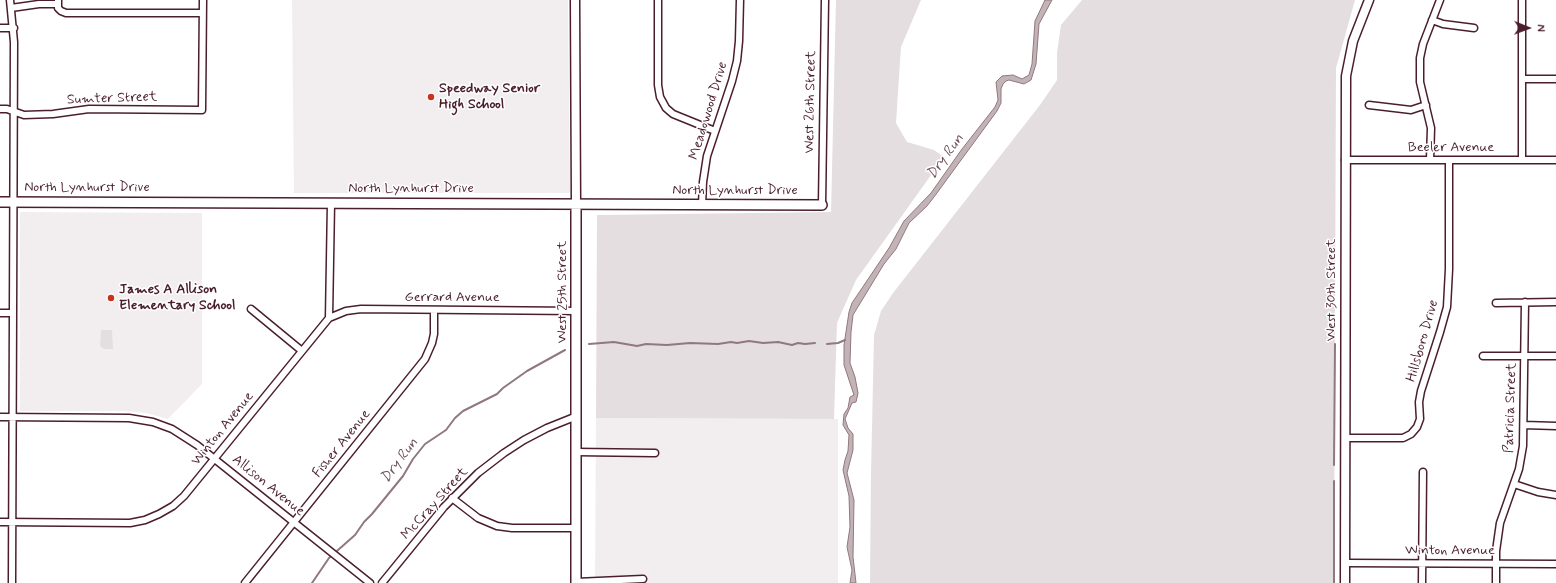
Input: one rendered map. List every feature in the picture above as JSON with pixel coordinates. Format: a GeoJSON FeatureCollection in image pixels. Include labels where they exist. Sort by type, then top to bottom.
{"type":"FeatureCollection","features":[{"type":"Feature","properties":{"kind":"main road","name":"North Lynhurst Drive"},"geometry":{"type":"LineString","coordinates":[[0,202],[822,205]]}},
{"type":"Feature","properties":{"kind":"main road","name":"West 25th Street"},"geometry":{"type":"LineString","coordinates":[[576,204],[576,582]]}},
{"type":"Feature","properties":{"kind":"street"},"geometry":{"type":"LineString","coordinates":[[10,0],[14,28],[12,583]]}},
{"type":"Feature","properties":{"kind":"street"},"geometry":{"type":"LineString","coordinates":[[11,8],[57,2],[59,9],[66,13],[202,13],[203,0]]}},
{"type":"Feature","properties":{"kind":"street","name":"West 25th Street"},"geometry":{"type":"LineString","coordinates":[[575,0],[576,204]]}},
{"type":"Feature","properties":{"kind":"street"},"geometry":{"type":"LineString","coordinates":[[658,0],[658,85],[660,97],[668,110],[678,117],[715,131]]}},
{"type":"Feature","properties":{"kind":"street","name":"Meadowood Drive"},"geometry":{"type":"LineString","coordinates":[[702,204],[702,187],[705,162],[736,67],[740,41],[740,0]]}},
{"type":"Feature","properties":{"kind":"street","name":"West 26th Street"},"geometry":{"type":"LineString","coordinates":[[822,205],[825,0]]}},
{"type":"Feature","properties":{"kind":"street","name":"West 30th Street"},"geometry":{"type":"LineString","coordinates":[[1345,583],[1345,160],[1347,67],[1354,41],[1369,0]]}},
{"type":"Feature","properties":{"kind":"street"},"geometry":{"type":"LineString","coordinates":[[1430,160],[1431,128],[1420,79],[1420,58],[1423,44],[1440,0]]}},
{"type":"Feature","properties":{"kind":"street"},"geometry":{"type":"LineString","coordinates":[[1522,0],[1522,160]]}},
{"type":"Feature","properties":{"kind":"street","name":"Sumter Street"},"geometry":{"type":"LineString","coordinates":[[0,109],[7,109],[22,114],[51,114],[88,109],[202,110],[202,13]]}},
{"type":"Feature","properties":{"kind":"street"},"geometry":{"type":"LineString","coordinates":[[1432,20],[1443,24],[1474,28]]}},
{"type":"Feature","properties":{"kind":"street"},"geometry":{"type":"LineString","coordinates":[[0,28],[14,28]]}},
{"type":"Feature","properties":{"kind":"street"},"geometry":{"type":"LineString","coordinates":[[1522,79],[1556,79]]}},
{"type":"Feature","properties":{"kind":"street"},"geometry":{"type":"LineString","coordinates":[[1369,105],[1411,110],[1426,105]]}},
{"type":"Feature","properties":{"kind":"street","name":"Beeler Avenue"},"geometry":{"type":"LineString","coordinates":[[1345,160],[1556,160]]}},
{"type":"Feature","properties":{"kind":"street","name":"Hillsboro Drive"},"geometry":{"type":"LineString","coordinates":[[1345,438],[1403,438],[1411,434],[1417,427],[1420,419],[1419,402],[1421,391],[1447,307],[1449,263],[1448,160]]}},
{"type":"Feature","properties":{"kind":"street"},"geometry":{"type":"LineString","coordinates":[[329,318],[331,203]]}},
{"type":"Feature","properties":{"kind":"street","name":"Patricia Street"},"geometry":{"type":"LineString","coordinates":[[1496,583],[1496,564],[1500,523],[1514,484],[1522,455],[1524,425],[1525,302]]}},
{"type":"Feature","properties":{"kind":"street"},"geometry":{"type":"LineString","coordinates":[[1496,303],[1556,302]]}},
{"type":"Feature","properties":{"kind":"street"},"geometry":{"type":"LineString","coordinates":[[251,309],[302,351]]}},
{"type":"Feature","properties":{"kind":"street","name":"Gerrard Avenue"},"geometry":{"type":"LineString","coordinates":[[329,318],[340,313],[355,310],[577,311]]}},
{"type":"Feature","properties":{"kind":"street","name":"Fisher Avenue"},"geometry":{"type":"LineString","coordinates":[[245,583],[425,359],[434,334],[434,310]]}},
{"type":"Feature","properties":{"kind":"street"},"geometry":{"type":"LineString","coordinates":[[0,313],[13,313]]}},
{"type":"Feature","properties":{"kind":"street","name":"Winton Avenue"},"geometry":{"type":"LineString","coordinates":[[0,522],[123,523],[145,520],[162,513],[180,501],[329,318]]}},
{"type":"Feature","properties":{"kind":"street"},"geometry":{"type":"LineString","coordinates":[[1483,356],[1556,356]]}},
{"type":"Feature","properties":{"kind":"street","name":"McCray Street"},"geometry":{"type":"LineString","coordinates":[[382,583],[452,498],[478,473],[509,450],[542,431],[576,416]]}},
{"type":"Feature","properties":{"kind":"street","name":"Allison Avenue"},"geometry":{"type":"LineString","coordinates":[[0,417],[123,417],[147,420],[180,433],[215,459],[370,583]]}},
{"type":"Feature","properties":{"kind":"street"},"geometry":{"type":"LineString","coordinates":[[1524,425],[1556,426]]}},
{"type":"Feature","properties":{"kind":"street"},"geometry":{"type":"LineString","coordinates":[[576,452],[655,452]]}},
{"type":"Feature","properties":{"kind":"street"},"geometry":{"type":"LineString","coordinates":[[1422,583],[1423,472]]}},
{"type":"Feature","properties":{"kind":"street"},"geometry":{"type":"LineString","coordinates":[[1514,484],[1538,492],[1556,494]]}},
{"type":"Feature","properties":{"kind":"street"},"geometry":{"type":"LineString","coordinates":[[452,498],[478,518],[497,526],[512,528],[576,528]]}},
{"type":"Feature","properties":{"kind":"street","name":"Winton Avenue"},"geometry":{"type":"LineString","coordinates":[[1345,562],[1556,564]]}},
{"type":"Feature","properties":{"kind":"street"},"geometry":{"type":"LineString","coordinates":[[576,582],[643,579]]}},
{"type":"Feature","properties":{"kind":"shaded area","name":"Speedway Senior High School"},"geometry":{"type":"Polygon","coordinates":[[[292,0],[568,0],[570,193],[294,193],[292,0]]]}},
{"type":"Feature","properties":{"kind":"shaded area"},"geometry":{"type":"Polygon","coordinates":[[[836,0],[921,0],[901,47],[896,123],[907,142],[934,150],[944,157],[856,280],[837,323],[834,419],[596,418],[597,215],[831,212],[836,0]]]}},
{"type":"Feature","properties":{"kind":"shaded area","name":"Dry Run"},"geometry":{"type":"Polygon","coordinates":[[[1045,0],[1052,0],[1039,24],[1036,64],[1031,80],[1024,84],[1009,80],[1003,84],[1001,89],[1001,103],[997,111],[927,206],[909,223],[896,249],[884,264],[853,315],[850,363],[855,377],[858,393],[856,402],[852,403],[845,419],[848,428],[853,434],[853,450],[847,473],[854,500],[853,557],[856,583],[850,583],[852,570],[847,547],[850,527],[849,496],[843,470],[848,451],[849,435],[843,425],[844,414],[848,408],[850,397],[854,395],[844,365],[844,345],[849,312],[852,303],[889,248],[904,221],[931,193],[962,149],[995,107],[998,100],[996,82],[1002,76],[1013,75],[1022,79],[1029,75],[1032,64],[1035,21],[1045,0]]]}},
{"type":"Feature","properties":{"kind":"shaded area"},"geometry":{"type":"Polygon","coordinates":[[[1082,0],[1355,0],[1336,68],[1334,583],[870,583],[874,335],[881,311],[893,293],[1040,105],[1057,80],[1057,53],[1061,25],[1082,0]]]}},
{"type":"Feature","properties":{"kind":"shaded area","name":"James A Allison Elementary School"},"geometry":{"type":"Polygon","coordinates":[[[20,212],[202,213],[202,384],[168,419],[146,413],[125,411],[20,411],[20,212]]]}},
{"type":"Feature","properties":{"kind":"shaded area"},"geometry":{"type":"Polygon","coordinates":[[[101,330],[112,330],[113,349],[104,349],[101,347],[101,330]]]}},
{"type":"Feature","properties":{"kind":"shaded area"},"geometry":{"type":"Polygon","coordinates":[[[596,418],[838,419],[838,583],[595,583],[596,418]]]}},
{"type":"Feature","properties":{"kind":"waterway"},"geometry":{"type":"LineString","coordinates":[[827,344],[838,343],[845,340]]}},
{"type":"Feature","properties":{"kind":"waterway","name":"Dry Run"},"geometry":{"type":"LineString","coordinates":[[589,344],[614,342],[637,346],[646,344],[718,344],[749,341],[763,343],[778,342],[792,345],[798,343],[815,343]]}},
{"type":"Feature","properties":{"kind":"waterway"},"geometry":{"type":"LineString","coordinates":[[1334,465],[1335,344]]}},
{"type":"Feature","properties":{"kind":"waterway","name":"Dry Run"},"geometry":{"type":"LineString","coordinates":[[312,583],[329,558],[355,535],[364,522],[403,476],[413,459],[425,444],[446,430],[455,418],[463,411],[497,394],[527,371],[565,350]]}},
{"type":"Feature","properties":{"kind":"waterway"},"geometry":{"type":"LineString","coordinates":[[1334,481],[1334,583]]}},
{"type":"Feature","properties":{"kind":"place","name":"Speedway Senior High School"},"geometry":{"type":"Point","coordinates":[431,97]}},
{"type":"Feature","properties":{"kind":"place","name":"James A Allison Elementary School"},"geometry":{"type":"Point","coordinates":[111,298]}}]}
